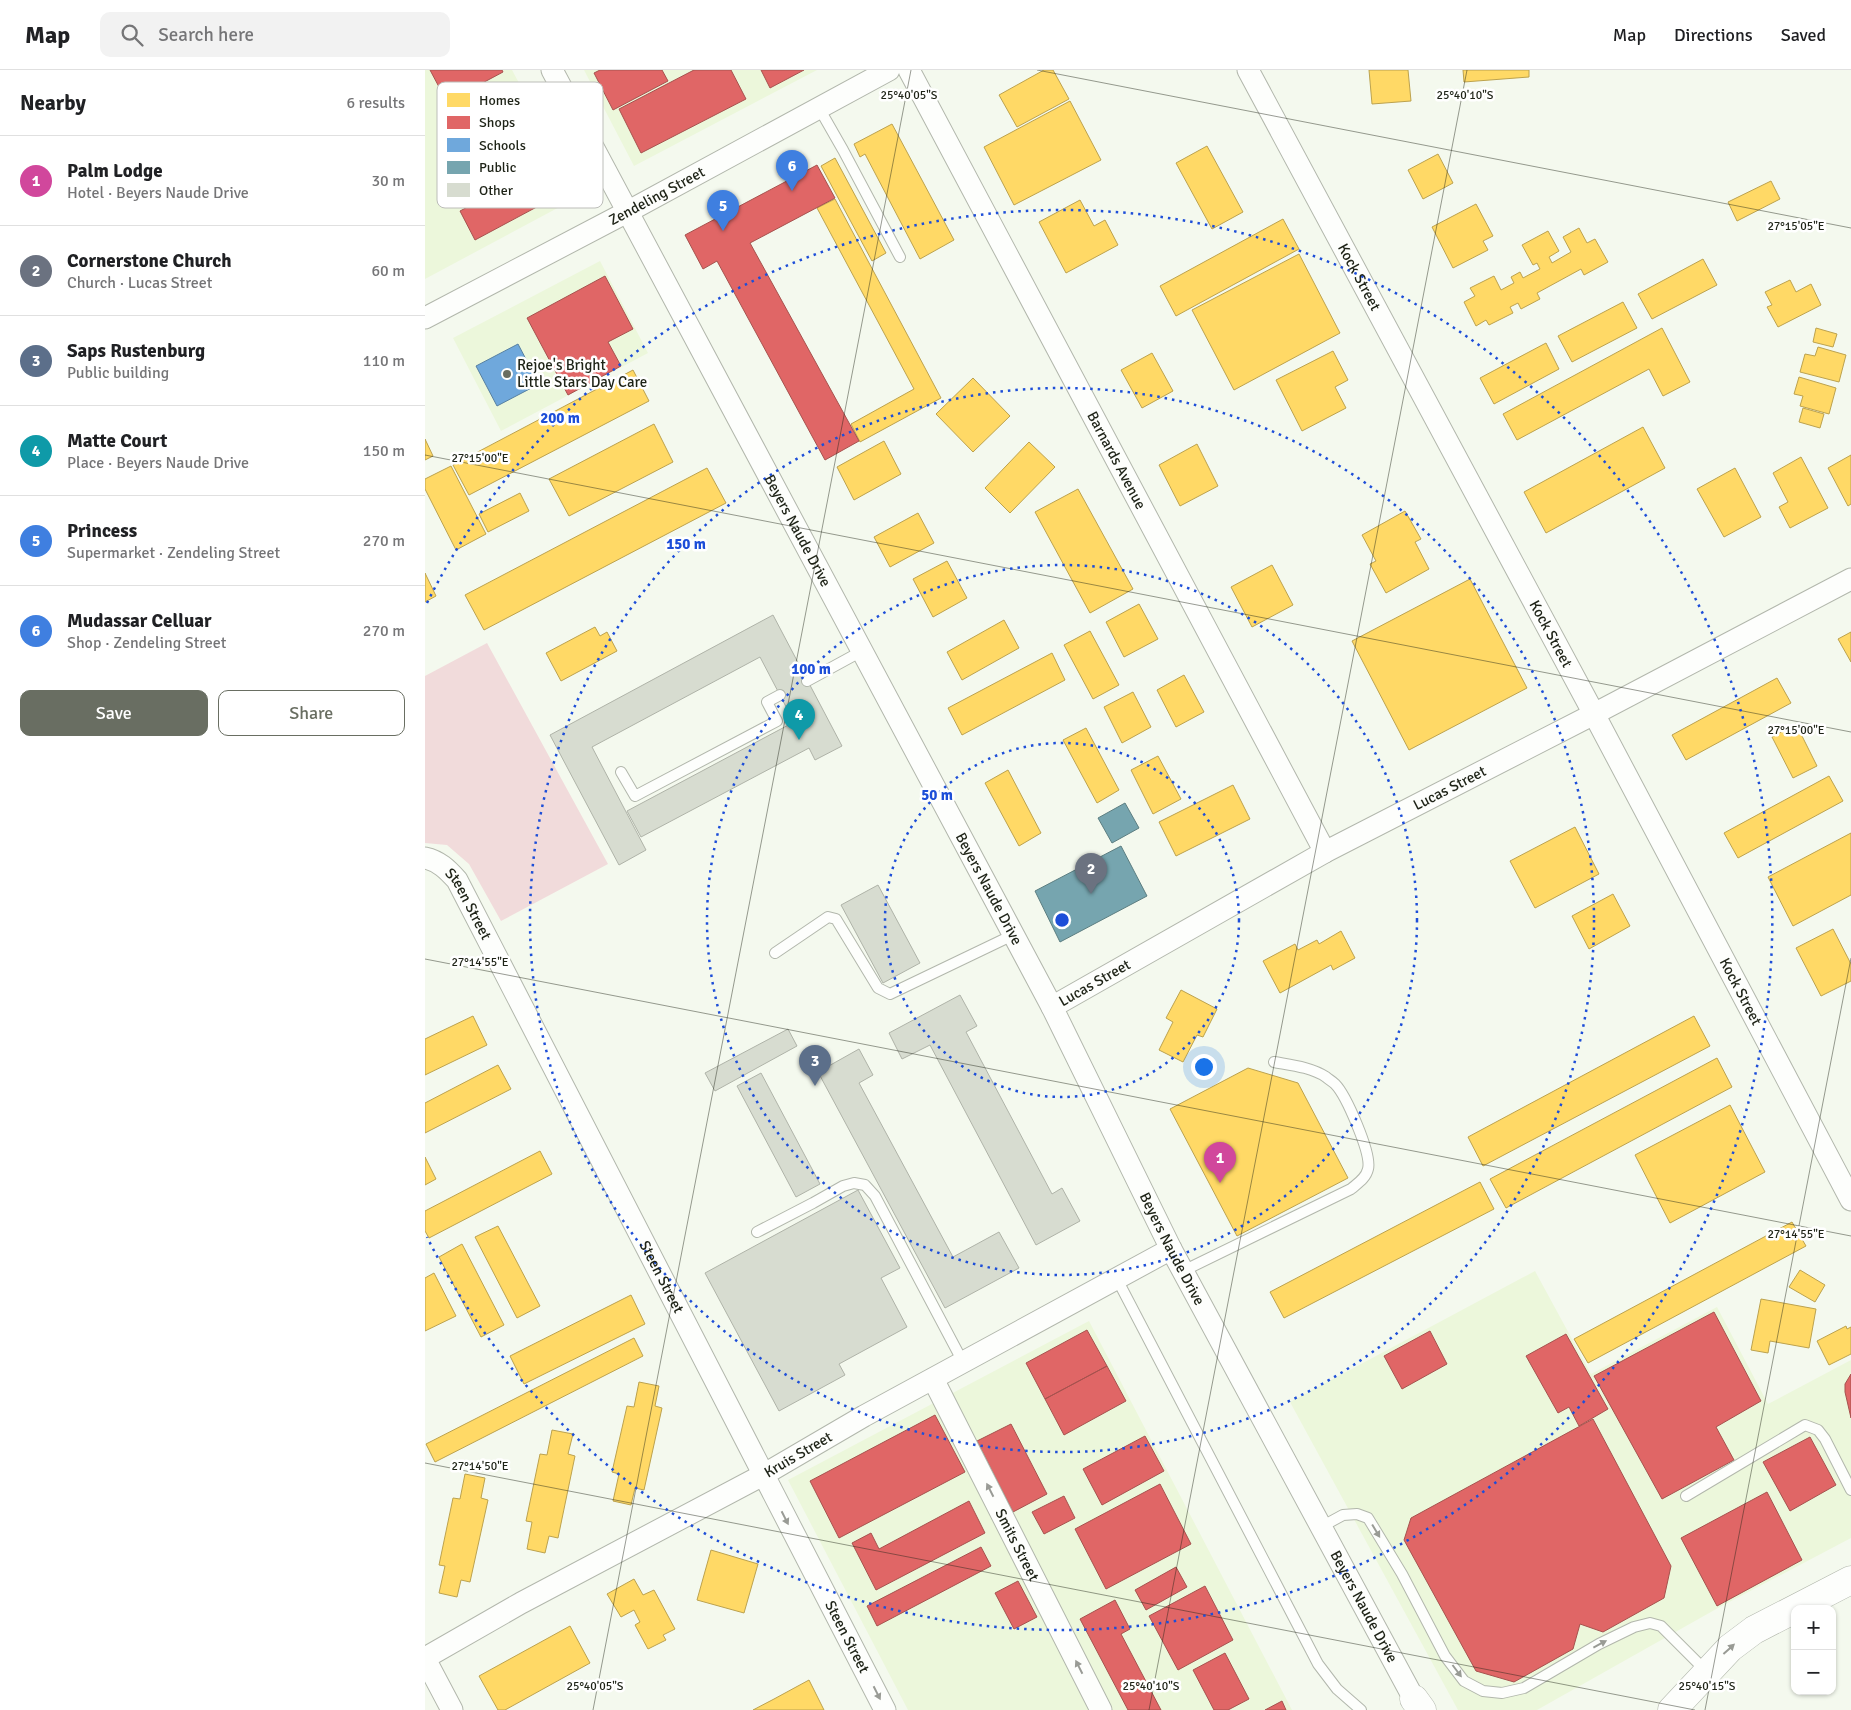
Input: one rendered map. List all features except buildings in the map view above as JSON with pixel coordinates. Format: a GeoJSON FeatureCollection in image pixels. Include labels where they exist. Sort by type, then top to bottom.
{"type":"FeatureCollection","features":[{"type":"Feature","properties":{"kind":"main road"},"geometry":{"type":"LineString","coordinates":[[1672,1710],[1730,1648],[1754,1630],[1851,1580]]}},
{"type":"Feature","properties":{"kind":"street","name":"Beyers Naude Drive"},"geometry":{"type":"LineString","coordinates":[[552,70],[559,82]]}},
{"type":"Feature","properties":{"kind":"street","name":"Zendeling Street"},"geometry":{"type":"LineString","coordinates":[[425,318],[629,211],[889,70]]}},
{"type":"Feature","properties":{"kind":"street","name":"Barnards Avenue"},"geometry":{"type":"LineString","coordinates":[[909,70],[1325,852]]}},
{"type":"Feature","properties":{"kind":"street","name":"Kock Street"},"geometry":{"type":"LineString","coordinates":[[1248,70],[1594,714],[1851,1200]]}},
{"type":"Feature","properties":{"kind":"street","name":"Beyers Naude Drive"},"geometry":{"type":"LineString","coordinates":[[603,163],[1052,1007],[1171,1249],[1417,1706]]}},
{"type":"Feature","properties":{"kind":"street","name":"Lucas Street"},"geometry":{"type":"LineString","coordinates":[[1052,1007],[1325,852],[1851,579]]}},
{"type":"Feature","properties":{"kind":"street","name":"Steen Street"},"geometry":{"type":"LineString","coordinates":[[425,858],[434,860],[446,867],[457,880],[885,1710]]}},
{"type":"Feature","properties":{"kind":"street","name":"Kruis Street"},"geometry":{"type":"LineString","coordinates":[[425,1658],[521,1603],[763,1475],[865,1416],[964,1364],[1171,1249]]}},
{"type":"Feature","properties":{"kind":"street","name":"Smits Street"},"geometry":{"type":"LineString","coordinates":[[933,1379],[1101,1710]]}},
{"type":"Feature","properties":{"kind":"street"},"geometry":{"type":"LineString","coordinates":[[425,1658],[452,1710]]}},
{"type":"Feature","properties":{"kind":"lane"},"geometry":{"type":"LineString","coordinates":[[819,108],[900,257]]}},
{"type":"Feature","properties":{"kind":"lane"},"geometry":{"type":"LineString","coordinates":[[807,681],[862,651]]}},
{"type":"Feature","properties":{"kind":"lane"},"geometry":{"type":"LineString","coordinates":[[621,772],[635,796],[777,721],[767,702],[780,695]]}},
{"type":"Feature","properties":{"kind":"lane"},"geometry":{"type":"LineString","coordinates":[[775,953],[829,918],[836,919],[878,988],[890,994],[1013,935]]}},
{"type":"Feature","properties":{"kind":"lane"},"geometry":{"type":"LineString","coordinates":[[1183,1271],[1351,1189],[1363,1180],[1368,1168],[1367,1154],[1360,1130],[1336,1085],[1324,1076],[1311,1070],[1274,1062]]}},
{"type":"Feature","properties":{"kind":"lane"},"geometry":{"type":"LineString","coordinates":[[757,1232],[843,1186],[854,1183],[865,1185],[875,1196],[964,1364]]}},
{"type":"Feature","properties":{"kind":"lane"},"geometry":{"type":"LineString","coordinates":[[1117,1279],[1318,1664],[1337,1689],[1361,1710]]}},
{"type":"Feature","properties":{"kind":"lane"},"geometry":{"type":"LineString","coordinates":[[1686,1496],[1805,1425],[1818,1430],[1825,1439],[1851,1490]]}},
{"type":"Feature","properties":{"kind":"lane"},"geometry":{"type":"LineString","coordinates":[[1321,1527],[1343,1515],[1357,1514],[1369,1518],[1402,1574],[1445,1656],[1464,1681],[1483,1691],[1502,1693],[1524,1688],[1599,1644],[1634,1627],[1650,1623],[1661,1626],[1707,1672]]}},
{"type":"Feature","properties":{"kind":"shaded area"},"geometry":{"type":"Polygon","coordinates":[[[425,70],[512,70],[518,82],[437,82],[437,208],[558,208],[425,279],[425,70]]]}},
{"type":"Feature","properties":{"kind":"shaded area"},"geometry":{"type":"Polygon","coordinates":[[[584,70],[817,70],[634,166],[603,106],[603,82],[590,82],[584,70]]]}},
{"type":"Feature","properties":{"kind":"shaded area"},"geometry":{"type":"Polygon","coordinates":[[[600,261],[648,353],[501,431],[453,338],[600,261]]]}},
{"type":"Feature","properties":{"kind":"shaded area"},"geometry":{"type":"Polygon","coordinates":[[[487,643],[608,864],[501,921],[469,864],[447,845],[425,843],[425,676],[487,643]]]}},
{"type":"Feature","properties":{"kind":"shaded area"},"geometry":{"type":"Polygon","coordinates":[[[1535,1271],[1591,1374],[1717,1307],[1768,1404],[1851,1360],[1851,1538],[1718,1608],[1537,1710],[1458,1710],[1290,1402],[1535,1271]]]}},
{"type":"Feature","properties":{"kind":"shaded area"},"geometry":{"type":"Polygon","coordinates":[[[1089,1321],[1292,1710],[908,1710],[788,1480],[1089,1321]]]}},
{"type":"Feature","properties":{"kind":"place","name":"Mudassar Celluar"},"geometry":{"type":"Point","coordinates":[792,191]}},
{"type":"Feature","properties":{"kind":"place","name":"Princess"},"geometry":{"type":"Point","coordinates":[723,231]}},
{"type":"Feature","properties":{"kind":"place","name":"Rejoe's Bright Little Stars Day Care"},"geometry":{"type":"Point","coordinates":[507,374]}},
{"type":"Feature","properties":{"kind":"place","name":"Matte Court"},"geometry":{"type":"Point","coordinates":[799,740]}},
{"type":"Feature","properties":{"kind":"place","name":"Cornerstone Church"},"geometry":{"type":"Point","coordinates":[1091,894]}},
{"type":"Feature","properties":{"kind":"place","name":"Saps Rustenburg"},"geometry":{"type":"Point","coordinates":[815,1086]}},
{"type":"Feature","properties":{"kind":"place","name":"Palm Lodge"},"geometry":{"type":"Point","coordinates":[1220,1183]}}]}
